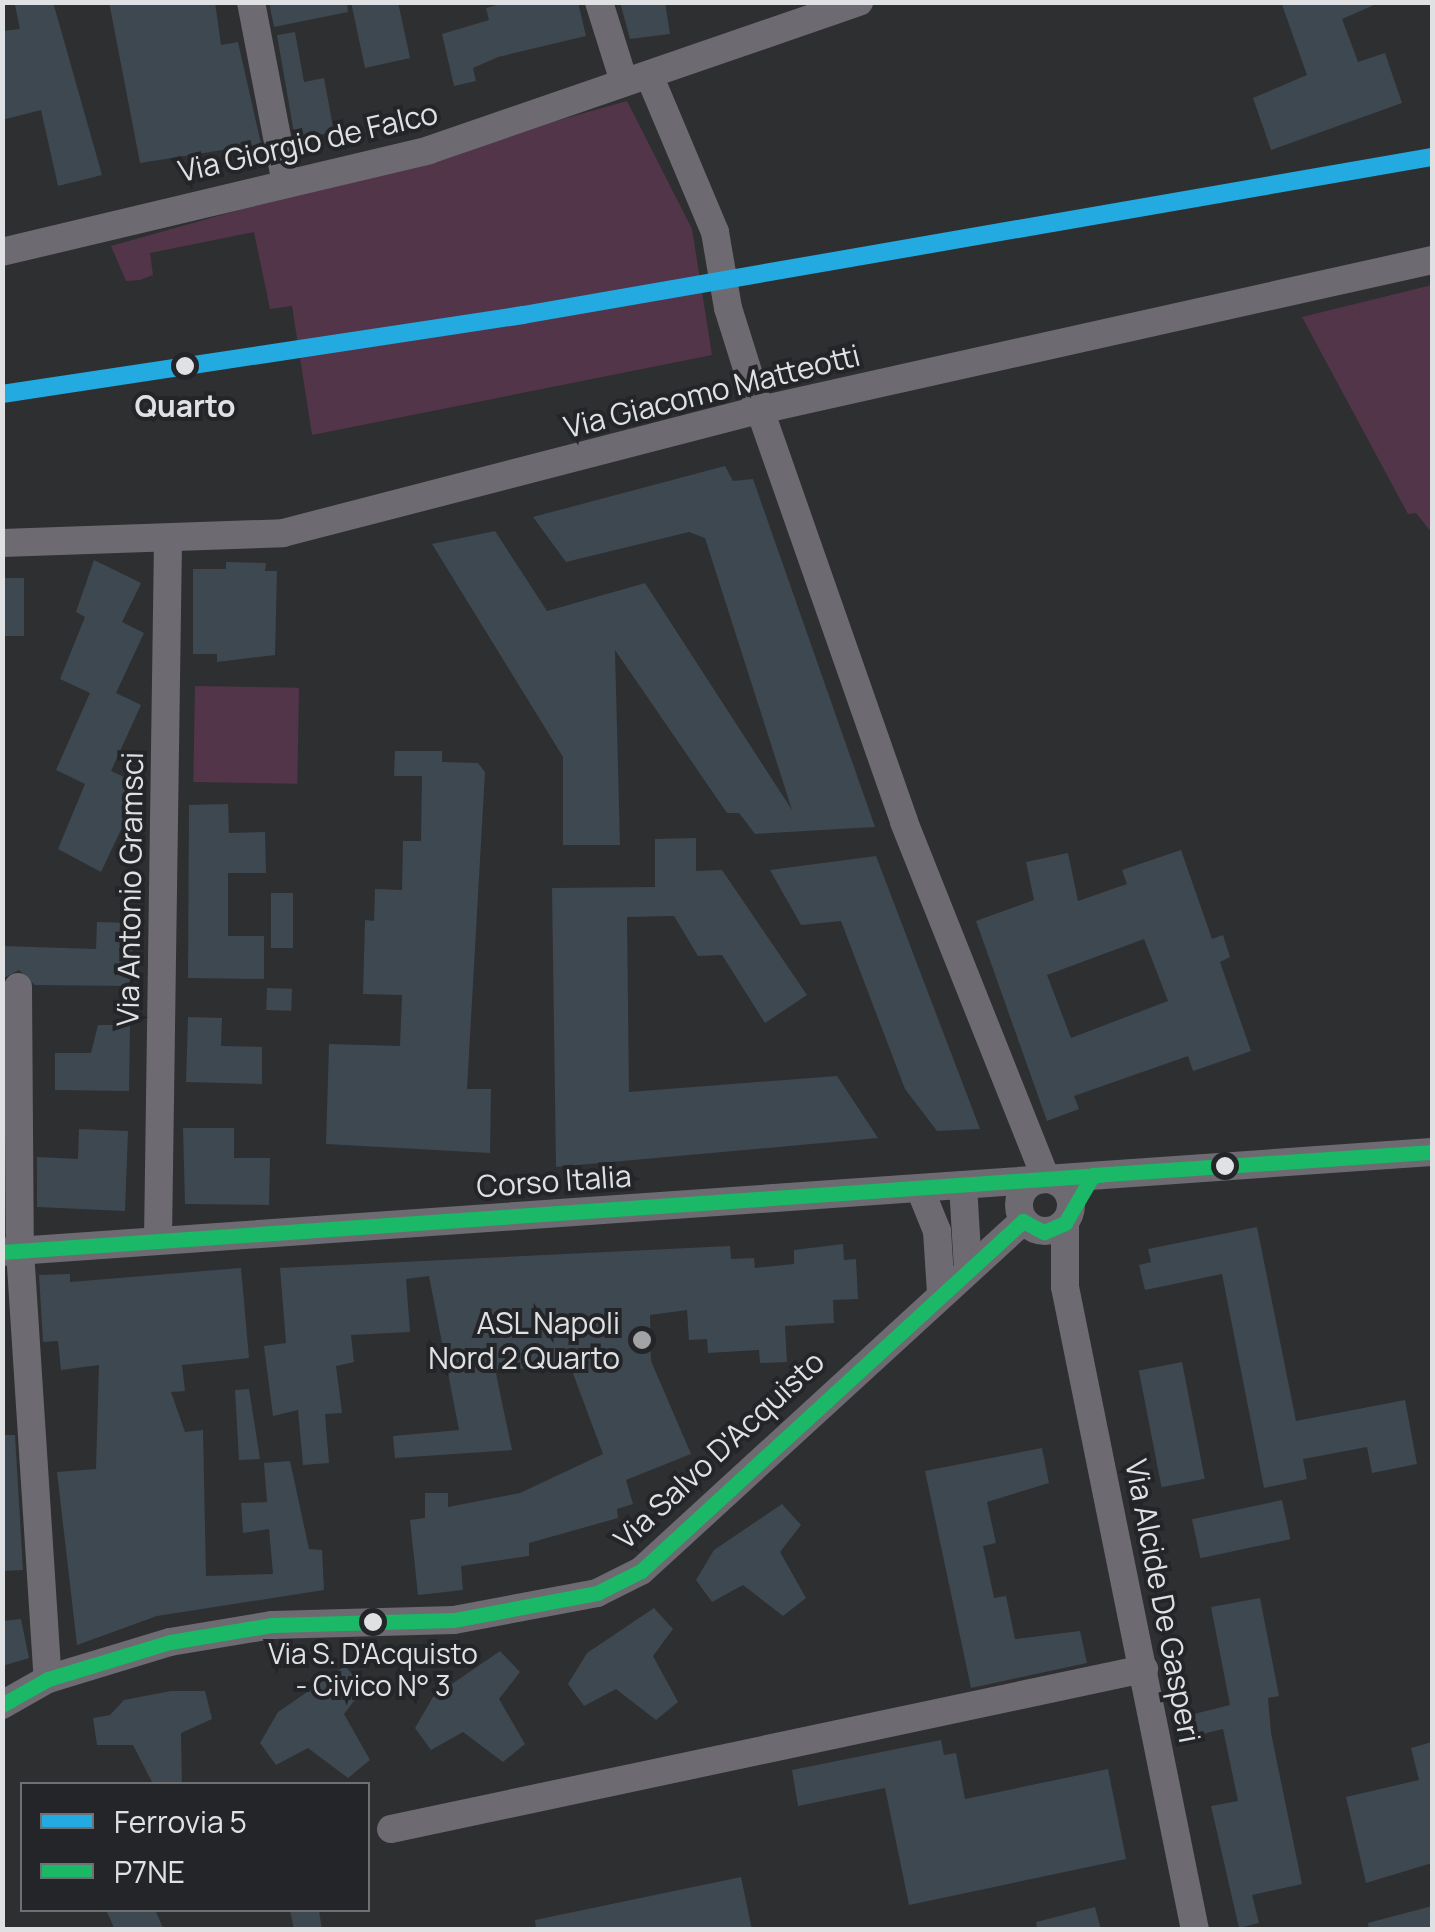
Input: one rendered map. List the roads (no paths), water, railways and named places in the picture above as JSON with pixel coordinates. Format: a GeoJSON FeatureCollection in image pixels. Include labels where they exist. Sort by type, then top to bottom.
{"type":"FeatureCollection","features":[{"type":"Feature","properties":{"kind":"street"},"geometry":{"type":"LineString","coordinates":[[251,2],[286,184]]}},
{"type":"Feature","properties":{"kind":"street"},"geometry":{"type":"LineString","coordinates":[[599,2],[714,232],[728,308],[760,410],[904,822],[1046,1179],[1068,1212]]}},
{"type":"Feature","properties":{"kind":"street","name":"Via Giorgio de Falco"},"geometry":{"type":"LineString","coordinates":[[2,252],[429,150],[843,6]]}},
{"type":"Feature","properties":{"kind":"street","name":"Via Giacomo Matteotti"},"geometry":{"type":"LineString","coordinates":[[2,543],[283,533],[760,410],[1432,260]]}},
{"type":"Feature","properties":{"kind":"street","name":"Via Antonio Gramsci"},"geometry":{"type":"LineString","coordinates":[[158,1239],[168,540]]}},
{"type":"Feature","properties":{"kind":"street"},"geometry":{"type":"LineString","coordinates":[[18,987],[11,1251],[48,1679]]}},
{"type":"Feature","properties":{"kind":"street","name":"Corso Italia"},"geometry":{"type":"LineString","coordinates":[[11,1251],[1432,1152]]}},
{"type":"Feature","properties":{"kind":"street"},"geometry":{"type":"LineString","coordinates":[[1046,1179],[1022,1193],[1028,1224],[1068,1212],[1094,1176]]}},
{"type":"Feature","properties":{"kind":"street"},"geometry":{"type":"LineString","coordinates":[[962,1185],[968,1268]]}},
{"type":"Feature","properties":{"kind":"street"},"geometry":{"type":"LineString","coordinates":[[920,1189],[936,1230],[941,1293]]}},
{"type":"Feature","properties":{"kind":"street","name":"Via Alcide De Gasperi"},"geometry":{"type":"LineString","coordinates":[[1068,1212],[1065,1286],[1194,1930]]}},
{"type":"Feature","properties":{"kind":"street","name":"Via Alcide De Gasperi"},"geometry":{"type":"LineString","coordinates":[[1028,1224],[1065,1286]]}},
{"type":"Feature","properties":{"kind":"street","name":"Via Salvo D'Acquisto"},"geometry":{"type":"LineString","coordinates":[[2,1705],[48,1679],[170,1642],[272,1626],[454,1620],[597,1593],[641,1571],[968,1268],[1028,1224]]}},
{"type":"Feature","properties":{"kind":"street"},"geometry":{"type":"LineString","coordinates":[[391,1829],[1144,1669]]}},
{"type":"Feature","properties":{"kind":"rail line","name":"5"},"geometry":{"type":"LineString","coordinates":[[2,394],[523,315],[1432,157]]}},
{"type":"Feature","properties":{"kind":"place","name":"Quarto"},"geometry":{"type":"Point","coordinates":[185,366]}},
{"type":"Feature","properties":{"kind":"place","name":"ASL Napoli Nord 2 Quarto"},"geometry":{"type":"Point","coordinates":[642,1340]}},
{"type":"Feature","properties":{"kind":"place","name":"Via S. D'Acquisto - Civico N° 3"},"geometry":{"type":"Point","coordinates":[373,1622]}}]}
